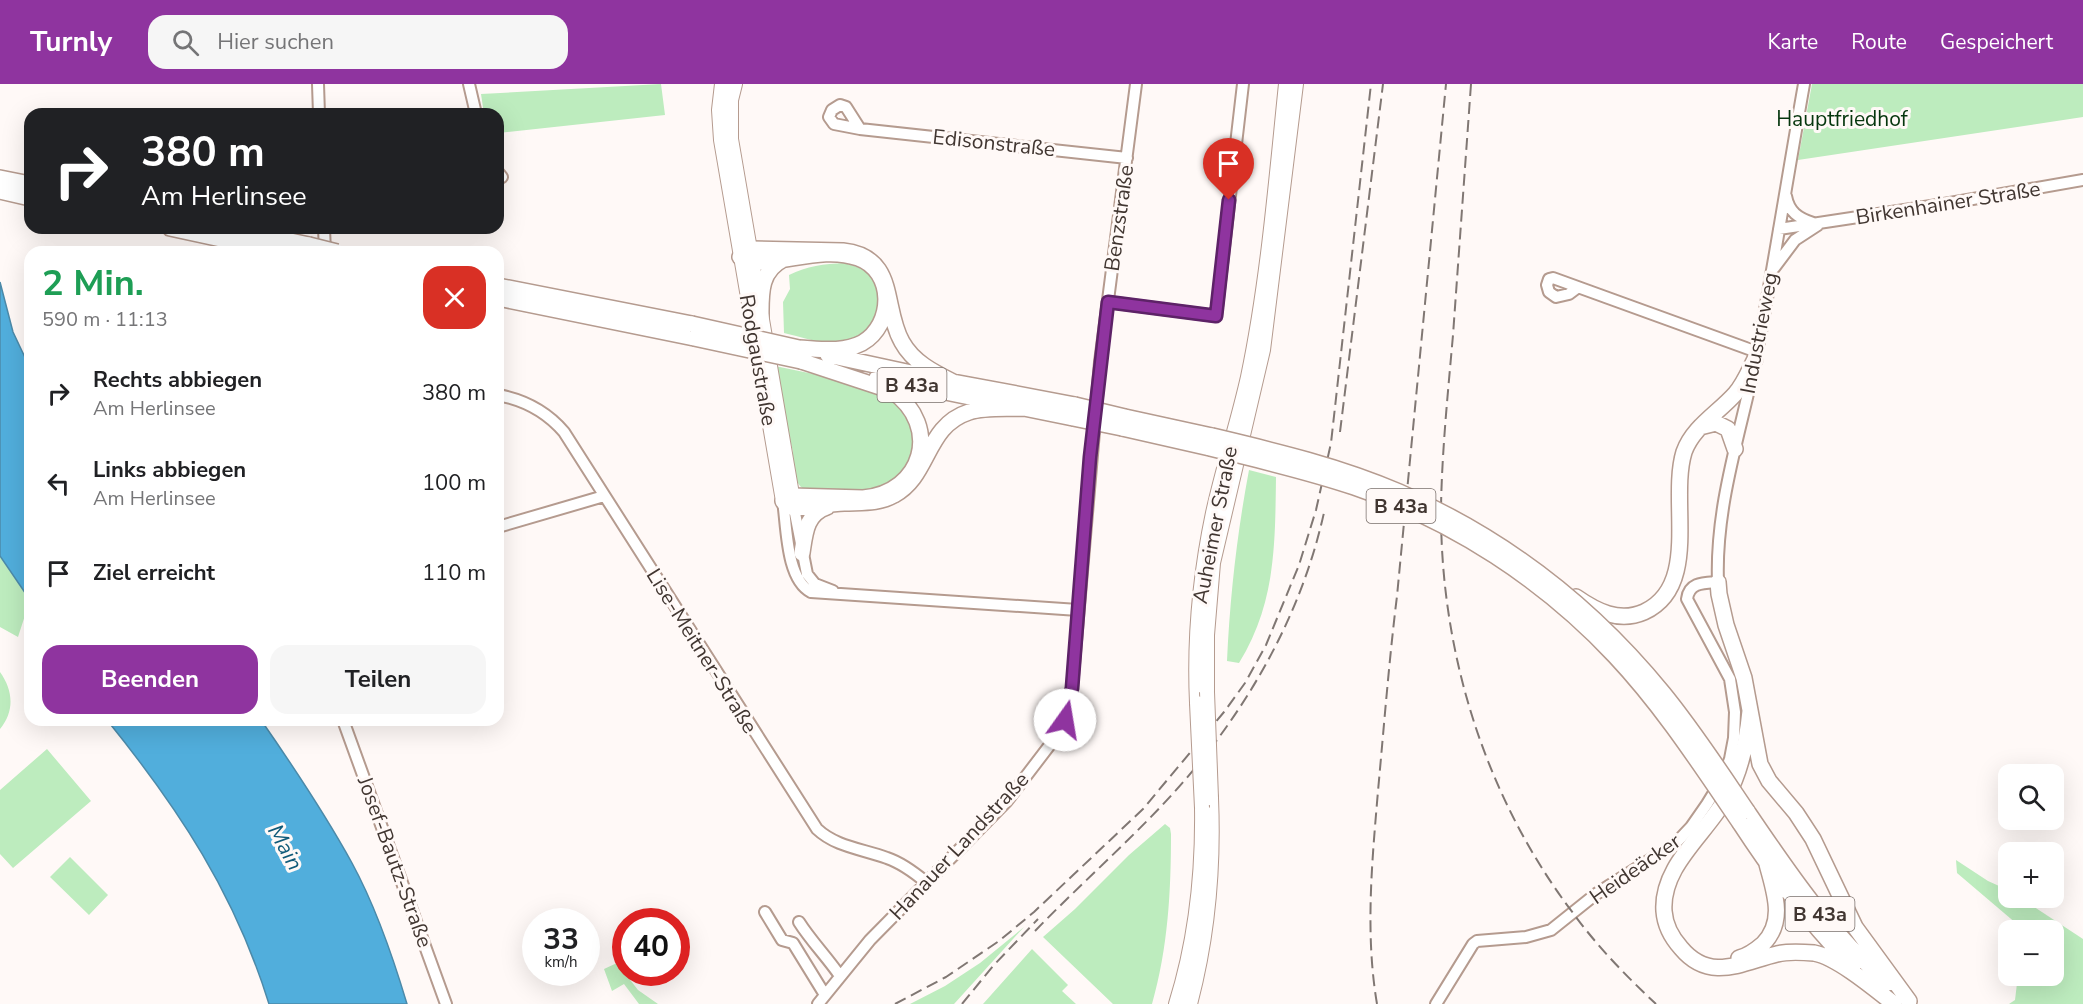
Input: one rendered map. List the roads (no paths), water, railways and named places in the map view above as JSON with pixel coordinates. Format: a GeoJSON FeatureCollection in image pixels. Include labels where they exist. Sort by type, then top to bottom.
{"type":"FeatureCollection","features":[{"type":"Feature","properties":{"kind":"highway"},"geometry":{"type":"LineString","coordinates":[[0,178],[24,183]]}},
{"type":"Feature","properties":{"kind":"highway"},"geometry":{"type":"LineString","coordinates":[[0,191],[24,197]]}},
{"type":"Feature","properties":{"kind":"highway"},"geometry":{"type":"LineString","coordinates":[[198,234],[253,246]]}},
{"type":"Feature","properties":{"kind":"highway"},"geometry":{"type":"LineString","coordinates":[[258,234],[313,246]]}},
{"type":"Feature","properties":{"kind":"highway"},"geometry":{"type":"LineString","coordinates":[[747,256],[843,252],[855,253],[865,258],[877,268],[884,279],[895,326],[905,348],[918,362],[953,382]]}},
{"type":"Feature","properties":{"kind":"highway"},"geometry":{"type":"LineString","coordinates":[[747,256],[786,258],[812,254],[855,257],[868,263],[877,272],[886,297],[885,315],[874,334],[853,346],[800,354]]}},
{"type":"Feature","properties":{"kind":"highway"},"geometry":{"type":"LineString","coordinates":[[761,319],[763,280],[770,269],[786,258]]}},
{"type":"Feature","properties":{"kind":"highway","name":"B 43a"},"geometry":{"type":"LineString","coordinates":[[504,287],[800,354],[1023,408],[1074,412]]}},
{"type":"Feature","properties":{"kind":"highway","name":"B 43a"},"geometry":{"type":"LineString","coordinates":[[504,299],[693,331]]}},
{"type":"Feature","properties":{"kind":"highway"},"geometry":{"type":"LineString","coordinates":[[790,502],[882,495],[895,488],[907,477],[916,465],[921,448],[918,423],[900,397],[800,354]]}},
{"type":"Feature","properties":{"kind":"highway","name":"B 43a"},"geometry":{"type":"LineString","coordinates":[[800,354],[953,382],[1074,412],[1322,464],[1398,491],[1472,528],[1548,579],[1597,622],[1642,668],[1690,729],[1744,817],[1767,864],[1814,925],[1851,964],[1901,1002]]}},
{"type":"Feature","properties":{"kind":"highway"},"geometry":{"type":"LineString","coordinates":[[1548,579],[1600,612],[1619,616],[1641,613],[1657,604],[1671,588],[1678,563],[1681,470],[1684,452],[1700,427],[1736,394],[1756,355]]}},
{"type":"Feature","properties":{"kind":"highway"},"geometry":{"type":"LineString","coordinates":[[790,502],[835,504],[877,501],[899,492],[912,482],[941,430],[962,415],[980,410],[1023,408]]}},
{"type":"Feature","properties":{"kind":"highway"},"geometry":{"type":"LineString","coordinates":[[1700,427],[1716,423],[1728,429],[1735,449]]}},
{"type":"Feature","properties":{"kind":"highway","name":"B 43a"},"geometry":{"type":"LineString","coordinates":[[1211,442],[1394,502],[1466,539],[1527,579],[1594,635],[1636,680],[1821,914],[1901,1002]]}},
{"type":"Feature","properties":{"kind":"highway"},"geometry":{"type":"LineString","coordinates":[[801,553],[810,519],[817,511],[835,504]]}},
{"type":"Feature","properties":{"kind":"highway"},"geometry":{"type":"LineString","coordinates":[[1718,582],[1726,626],[1744,678],[1757,754],[1764,773],[1796,813],[1813,839],[1855,927],[1901,1002]]}},
{"type":"Feature","properties":{"kind":"highway"},"geometry":{"type":"LineString","coordinates":[[1750,711],[1747,742],[1732,786],[1719,809],[1668,881],[1664,905],[1667,926],[1686,954],[1704,964],[1734,968],[1784,953],[1813,953],[1833,961],[1901,1002]]}},
{"type":"Feature","properties":{"kind":"highway"},"geometry":{"type":"LineString","coordinates":[[1687,853],[1674,891],[1672,909],[1674,919],[1688,944],[1716,959],[1745,957],[1756,950],[1771,934],[1777,914],[1777,904],[1767,864]]}},
{"type":"Feature","properties":{"kind":"main road","name":"Rodgaustraße"},"geometry":{"type":"LineString","coordinates":[[722,84],[719,125],[761,319],[790,502]]}},
{"type":"Feature","properties":{"kind":"main road","name":"Rodgaustraße"},"geometry":{"type":"LineString","coordinates":[[735,84],[731,107],[731,139],[747,256],[790,502]]}},
{"type":"Feature","properties":{"kind":"main road","name":"Auheimer Straße"},"geometry":{"type":"LineString","coordinates":[[1190,1004],[1204,940],[1210,889],[1197,634],[1204,562],[1215,504],[1247,379],[1257,328],[1286,84]]}},
{"type":"Feature","properties":{"kind":"main road","name":"Auheimer Straße"},"geometry":{"type":"LineString","coordinates":[[1202,697],[1213,563],[1263,350],[1296,84]]}},
{"type":"Feature","properties":{"kind":"main road","name":"Auheimer Straße"},"geometry":{"type":"LineString","coordinates":[[1176,1004],[1190,955],[1198,904],[1207,803]]}},
{"type":"Feature","properties":{"kind":"street"},"geometry":{"type":"LineString","coordinates":[[318,84],[319,108]]}},
{"type":"Feature","properties":{"kind":"street"},"geometry":{"type":"LineString","coordinates":[[469,84],[475,108]]}},
{"type":"Feature","properties":{"kind":"street","name":"Benzstraße"},"geometry":{"type":"LineString","coordinates":[[1068,710],[1072,688],[1090,457],[1136,84]]}},
{"type":"Feature","properties":{"kind":"street"},"geometry":{"type":"LineString","coordinates":[[1108,302],[1216,316],[1243,84]]}},
{"type":"Feature","properties":{"kind":"street","name":"Industrieweg"},"geometry":{"type":"LineString","coordinates":[[1718,582],[1718,549],[1726,489],[1756,355],[1804,84]]}},
{"type":"Feature","properties":{"kind":"street","name":"Edisonstraße"},"geometry":{"type":"LineString","coordinates":[[860,129],[1127,158]]}},
{"type":"Feature","properties":{"kind":"street","name":"Birkenhainer Straße"},"geometry":{"type":"LineString","coordinates":[[1779,229],[2083,180]]}},
{"type":"Feature","properties":{"kind":"street"},"geometry":{"type":"LineString","coordinates":[[1786,184],[1786,197],[1790,209],[1798,217],[1817,223]]}},
{"type":"Feature","properties":{"kind":"street"},"geometry":{"type":"LineString","coordinates":[[1770,273],[1787,248],[1817,223]]}},
{"type":"Feature","properties":{"kind":"street"},"geometry":{"type":"LineString","coordinates":[[1779,229],[1789,236],[1802,234]]}},
{"type":"Feature","properties":{"kind":"street"},"geometry":{"type":"LineString","coordinates":[[1577,288],[1756,355]]}},
{"type":"Feature","properties":{"kind":"street","name":"Lise-Meitner-Straße"},"geometry":{"type":"LineString","coordinates":[[504,397],[527,403],[556,423],[573,445],[817,829],[836,843],[889,858],[927,883]]}},
{"type":"Feature","properties":{"kind":"street"},"geometry":{"type":"LineString","coordinates":[[504,525],[604,496]]}},
{"type":"Feature","properties":{"kind":"street","name":"Rodgaustraße"},"geometry":{"type":"LineString","coordinates":[[790,502],[807,574],[815,584],[829,590],[1078,610]]}},
{"type":"Feature","properties":{"kind":"street","name":"Rodgaustraße"},"geometry":{"type":"LineString","coordinates":[[790,502],[792,562],[798,580],[804,588],[811,592],[848,593]]}},
{"type":"Feature","properties":{"kind":"street","name":"Heideäcker"},"geometry":{"type":"LineString","coordinates":[[1436,1004],[1477,941],[1526,937],[1551,930],[1596,894],[1675,844],[1696,820],[1722,778],[1730,759],[1734,738],[1735,712],[1730,679],[1687,599],[1690,589],[1696,584],[1718,582]]}},
{"type":"Feature","properties":{"kind":"street","name":"Hanauer Landstraße"},"geometry":{"type":"LineString","coordinates":[[765,912],[782,940],[793,943],[821,999],[870,940],[1007,801],[1055,739],[1068,710]]}},
{"type":"Feature","properties":{"kind":"street","name":"Josef-Bautz-Straße"},"geometry":{"type":"LineString","coordinates":[[345,726],[446,1004]]}},
{"type":"Feature","properties":{"kind":"street"},"geometry":{"type":"LineString","coordinates":[[799,922],[811,941],[840,975]]}},
{"type":"Feature","properties":{"kind":"water"},"geometry":{"type":"Polygon","coordinates":[[[0,282],[13,332],[24,355],[24,591],[0,556],[0,282]]]}},
{"type":"Feature","properties":{"kind":"water","name":"Main"},"geometry":{"type":"Polygon","coordinates":[[[112,726],[265,726],[320,808],[361,880],[383,932],[407,1004],[269,1004],[255,964],[222,889],[181,820],[112,726]]]}},
{"type":"Feature","properties":{"kind":"railway"},"geometry":{"type":"LineString","coordinates":[[895,1004],[946,977],[999,941],[1034,912],[1143,809],[1224,712],[1245,683],[1266,645],[1299,565],[1316,510],[1331,443],[1371,84]]}},
{"type":"Feature","properties":{"kind":"railway"},"geometry":{"type":"LineString","coordinates":[[1340,432],[1383,84]]}},
{"type":"Feature","properties":{"kind":"railway"},"geometry":{"type":"LineString","coordinates":[[1377,1004],[1370,924],[1374,844],[1446,84]]}},
{"type":"Feature","properties":{"kind":"railway"},"geometry":{"type":"LineString","coordinates":[[1471,84],[1441,507],[1443,561],[1449,615],[1459,669],[1492,772],[1515,821],[1542,868],[1592,937],[1656,1004]]}},
{"type":"Feature","properties":{"kind":"railway"},"geometry":{"type":"LineString","coordinates":[[1035,931],[1141,827],[1181,784],[1242,704],[1278,642],[1292,610],[1305,577],[1325,508]]}},
{"type":"Feature","properties":{"kind":"railway"},"geometry":{"type":"LineString","coordinates":[[962,1004],[993,966],[1038,919]]}},
{"type":"Feature","properties":{"kind":"park label","name":"Hauptfriedhof"},"geometry":{"type":"Point","coordinates":[1842,119]}}]}
